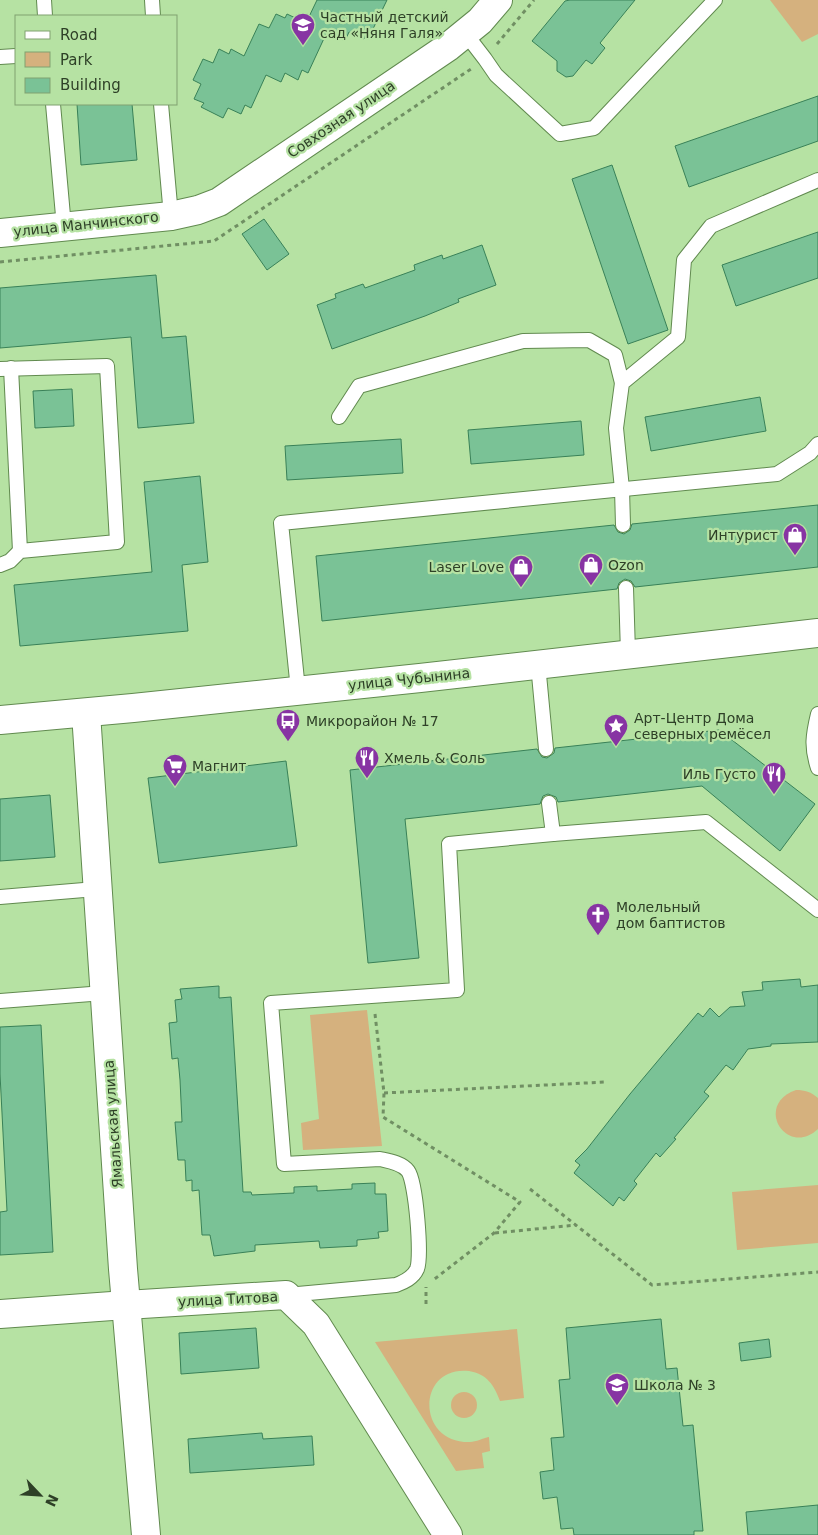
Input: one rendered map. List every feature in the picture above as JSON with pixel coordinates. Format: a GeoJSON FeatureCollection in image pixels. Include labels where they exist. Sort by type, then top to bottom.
{"type":"FeatureCollection","features":[{"type":"Feature","properties":{"kind":"street","name":"Совхозная улица"},"geometry":{"type":"LineString","coordinates":[[171,216],[198,210],[219,202],[448,47],[480,21],[498,0]]}},
{"type":"Feature","properties":{"kind":"street","name":"улица Манчинского"},"geometry":{"type":"LineString","coordinates":[[0,233],[171,216]]}},
{"type":"Feature","properties":{"kind":"street","name":"улица Чубынина"},"geometry":{"type":"LineString","coordinates":[[0,720],[86,713],[818,633]]}},
{"type":"Feature","properties":{"kind":"street","name":"Ямальская улица"},"geometry":{"type":"LineString","coordinates":[[86,713],[96,889],[126,1305],[146,1535]]}},
{"type":"Feature","properties":{"kind":"street","name":"улица Титова"},"geometry":{"type":"LineString","coordinates":[[0,1314],[286,1295],[316,1324],[448,1535]]}},
{"type":"Feature","properties":{"kind":"lane"},"geometry":{"type":"LineString","coordinates":[[44,0],[45,15]]}},
{"type":"Feature","properties":{"kind":"lane"},"geometry":{"type":"LineString","coordinates":[[152,0],[153,15]]}},
{"type":"Feature","properties":{"kind":"lane"},"geometry":{"type":"LineString","coordinates":[[465,33],[496,75],[560,134],[594,128],[716,0]]}},
{"type":"Feature","properties":{"kind":"lane"},"geometry":{"type":"LineString","coordinates":[[0,57],[15,56]]}},
{"type":"Feature","properties":{"kind":"lane"},"geometry":{"type":"LineString","coordinates":[[53,105],[64,228]]}},
{"type":"Feature","properties":{"kind":"lane"},"geometry":{"type":"LineString","coordinates":[[161,105],[171,216]]}},
{"type":"Feature","properties":{"kind":"lane"},"geometry":{"type":"LineString","coordinates":[[622,383],[678,337],[684,260],[711,226],[818,180]]}},
{"type":"Feature","properties":{"kind":"lane"},"geometry":{"type":"LineString","coordinates":[[339,417],[359,386],[523,341],[589,340],[615,355],[622,383],[616,428],[622,489],[623,524]]}},
{"type":"Feature","properties":{"kind":"lane"},"geometry":{"type":"LineString","coordinates":[[0,565],[10,561],[20,551],[117,542],[107,366],[6,368],[20,551]]}},
{"type":"Feature","properties":{"kind":"lane"},"geometry":{"type":"LineString","coordinates":[[298,690],[281,523],[777,474],[810,453],[818,444]]}},
{"type":"Feature","properties":{"kind":"lane"},"geometry":{"type":"LineString","coordinates":[[626,588],[628,653]]}},
{"type":"Feature","properties":{"kind":"lane"},"geometry":{"type":"LineString","coordinates":[[538,664],[546,749]]}},
{"type":"Feature","properties":{"kind":"lane"},"geometry":{"type":"LineString","coordinates":[[818,714],[812,736],[813,754],[818,768]]}},
{"type":"Feature","properties":{"kind":"lane"},"geometry":{"type":"LineString","coordinates":[[550,803],[552,834]]}},
{"type":"Feature","properties":{"kind":"lane"},"geometry":{"type":"LineString","coordinates":[[286,1295],[396,1285],[409,1280],[417,1269],[419,1252],[414,1186],[408,1170],[395,1162],[380,1159],[284,1164],[272,1003],[456,990],[449,844],[706,822],[818,910]]}},
{"type":"Feature","properties":{"kind":"lane"},"geometry":{"type":"LineString","coordinates":[[0,897],[96,889]]}},
{"type":"Feature","properties":{"kind":"lane"},"geometry":{"type":"LineString","coordinates":[[0,1001],[104,993]]}},
{"type":"Feature","properties":{"kind":"path"},"geometry":{"type":"LineString","coordinates":[[374,1006],[384,1093],[383,1117],[520,1202],[494,1233],[426,1285],[426,1304]]}},
{"type":"Feature","properties":{"kind":"path"},"geometry":{"type":"LineString","coordinates":[[384,1093],[606,1082]]}},
{"type":"Feature","properties":{"kind":"path"},"geometry":{"type":"LineString","coordinates":[[530,1189],[652,1285],[818,1272]]}},
{"type":"Feature","properties":{"kind":"path"},"geometry":{"type":"LineString","coordinates":[[494,1233],[576,1225]]}},
{"type":"Feature","properties":{"kind":"green space"},"geometry":{"type":"Polygon","coordinates":[[[770,0],[818,0],[818,34],[802,42],[770,0]]]}},
{"type":"Feature","properties":{"kind":"green space"},"geometry":{"type":"Polygon","coordinates":[[[367,1010],[382,1146],[303,1150],[301,1123],[319,1119],[310,1015],[367,1010]]]}},
{"type":"Feature","properties":{"kind":"green space"},"geometry":{"type":"Polygon","coordinates":[[[796,1090],[808,1092],[818,1098],[818,1129],[806,1136],[795,1137],[786,1133],[779,1126],[776,1117],[777,1106],[783,1097],[796,1090]]]}},
{"type":"Feature","properties":{"kind":"green space"},"geometry":{"type":"Polygon","coordinates":[[[818,1185],[818,1243],[737,1250],[732,1192],[818,1185]]]}},
{"type":"Feature","properties":{"kind":"green space"},"geometry":{"type":"Polygon","coordinates":[[[517,1329],[524,1398],[500,1401],[489,1381],[475,1372],[469,1371],[452,1372],[439,1380],[432,1391],[429,1405],[432,1418],[439,1430],[452,1439],[470,1442],[489,1437],[490,1451],[482,1453],[484,1468],[456,1471],[375,1342],[517,1329]]]}},
{"type":"Feature","properties":{"kind":"green space"},"geometry":{"type":"Polygon","coordinates":[[[464,1392],[473,1396],[477,1405],[473,1414],[464,1418],[455,1414],[451,1405],[455,1396],[464,1392]]]}},
{"type":"Feature","properties":{"kind":"building"},"geometry":{"type":"Polygon","coordinates":[[[317,0],[387,0],[372,31],[369,29],[364,39],[349,32],[345,41],[327,32],[308,73],[302,70],[298,80],[285,73],[281,82],[266,75],[251,108],[245,105],[241,114],[228,108],[223,118],[201,107],[204,103],[194,99],[201,84],[193,80],[203,59],[213,63],[219,49],[229,54],[231,49],[244,56],[259,24],[269,28],[276,14],[285,18],[287,14],[306,23],[317,0]]]}},
{"type":"Feature","properties":{"kind":"building"},"geometry":{"type":"Polygon","coordinates":[[[635,0],[600,43],[605,48],[592,64],[586,60],[573,76],[566,77],[557,71],[557,61],[532,41],[565,1],[635,0]]]}},
{"type":"Feature","properties":{"kind":"building"},"geometry":{"type":"Polygon","coordinates":[[[818,96],[818,141],[689,187],[675,146],[818,96]]]}},
{"type":"Feature","properties":{"kind":"building"},"geometry":{"type":"Polygon","coordinates":[[[77,105],[132,105],[137,160],[81,165],[77,105]]]}},
{"type":"Feature","properties":{"kind":"building"},"geometry":{"type":"Polygon","coordinates":[[[612,165],[668,330],[628,344],[572,179],[612,165]]]}},
{"type":"Feature","properties":{"kind":"building"},"geometry":{"type":"Polygon","coordinates":[[[264,219],[289,254],[267,270],[242,234],[264,219]]]}},
{"type":"Feature","properties":{"kind":"building"},"geometry":{"type":"Polygon","coordinates":[[[818,232],[818,278],[736,306],[722,265],[818,232]]]}},
{"type":"Feature","properties":{"kind":"building"},"geometry":{"type":"Polygon","coordinates":[[[482,245],[496,285],[458,299],[459,302],[425,316],[332,349],[317,305],[336,298],[335,294],[363,284],[365,288],[415,270],[414,265],[442,255],[443,259],[482,245]]]}},
{"type":"Feature","properties":{"kind":"building"},"geometry":{"type":"Polygon","coordinates":[[[156,275],[162,338],[186,336],[194,423],[138,428],[131,337],[0,348],[0,288],[156,275]]]}},
{"type":"Feature","properties":{"kind":"building"},"geometry":{"type":"Polygon","coordinates":[[[72,389],[74,426],[35,428],[33,391],[72,389]]]}},
{"type":"Feature","properties":{"kind":"building"},"geometry":{"type":"Polygon","coordinates":[[[760,397],[766,431],[651,451],[645,417],[760,397]]]}},
{"type":"Feature","properties":{"kind":"building"},"geometry":{"type":"Polygon","coordinates":[[[581,421],[584,455],[471,464],[468,430],[581,421]]]}},
{"type":"Feature","properties":{"kind":"building"},"geometry":{"type":"Polygon","coordinates":[[[401,439],[403,473],[287,480],[285,446],[401,439]]]}},
{"type":"Feature","properties":{"kind":"building"},"geometry":{"type":"Polygon","coordinates":[[[200,476],[208,562],[182,565],[188,631],[20,646],[14,585],[152,572],[144,482],[200,476]]]}},
{"type":"Feature","properties":{"kind":"building"},"geometry":{"type":"Polygon","coordinates":[[[818,505],[818,567],[635,587],[631,581],[625,579],[619,583],[617,589],[322,621],[316,556],[614,525],[618,532],[624,534],[630,530],[632,524],[818,505]]]}},
{"type":"Feature","properties":{"kind":"building"},"geometry":{"type":"Polygon","coordinates":[[[719,730],[815,804],[780,851],[702,786],[558,802],[556,797],[548,794],[543,796],[540,804],[405,819],[419,958],[368,963],[350,770],[537,749],[542,757],[547,758],[554,753],[555,748],[719,730]]]}},
{"type":"Feature","properties":{"kind":"building"},"geometry":{"type":"Polygon","coordinates":[[[286,761],[297,846],[159,863],[148,778],[286,761]]]}},
{"type":"Feature","properties":{"kind":"building"},"geometry":{"type":"Polygon","coordinates":[[[50,795],[55,857],[0,861],[0,799],[50,795]]]}},
{"type":"Feature","properties":{"kind":"building"},"geometry":{"type":"Polygon","coordinates":[[[800,979],[801,987],[818,985],[818,1042],[771,1044],[771,1046],[748,1049],[733,1070],[726,1065],[704,1092],[709,1096],[660,1157],[656,1153],[634,1181],[637,1184],[624,1201],[619,1197],[613,1206],[574,1173],[580,1165],[575,1161],[587,1149],[698,1013],[703,1017],[710,1008],[719,1017],[730,1007],[745,1006],[742,992],[763,990],[762,982],[800,979]]]}},
{"type":"Feature","properties":{"kind":"building"},"geometry":{"type":"Polygon","coordinates":[[[219,986],[219,998],[231,997],[243,1192],[251,1192],[252,1195],[294,1193],[294,1187],[317,1186],[317,1191],[352,1189],[352,1184],[375,1183],[375,1194],[386,1194],[388,1231],[378,1232],[379,1238],[357,1240],[357,1246],[320,1248],[319,1241],[255,1245],[255,1251],[214,1256],[210,1235],[202,1235],[199,1190],[192,1191],[192,1180],[186,1181],[185,1160],[178,1160],[175,1122],[182,1122],[180,1080],[178,1058],[172,1059],[169,1023],[177,1022],[175,1000],[182,999],[180,989],[219,986]]]}},
{"type":"Feature","properties":{"kind":"building"},"geometry":{"type":"Polygon","coordinates":[[[41,1025],[53,1252],[0,1255],[0,1212],[7,1211],[0,1074],[0,1027],[41,1025]]]}},
{"type":"Feature","properties":{"kind":"building"},"geometry":{"type":"Polygon","coordinates":[[[661,1319],[666,1369],[677,1368],[683,1426],[693,1425],[703,1531],[694,1531],[694,1535],[574,1535],[573,1528],[561,1529],[557,1497],[543,1499],[540,1472],[554,1470],[551,1438],[564,1437],[559,1380],[570,1379],[566,1328],[661,1319]]]}},
{"type":"Feature","properties":{"kind":"building"},"geometry":{"type":"Polygon","coordinates":[[[256,1328],[259,1368],[181,1374],[179,1333],[256,1328]]]}},
{"type":"Feature","properties":{"kind":"building"},"geometry":{"type":"Polygon","coordinates":[[[769,1339],[771,1357],[741,1361],[739,1343],[769,1339]]]}},
{"type":"Feature","properties":{"kind":"building"},"geometry":{"type":"Polygon","coordinates":[[[262,1433],[263,1439],[312,1436],[314,1465],[190,1473],[188,1439],[262,1433]]]}},
{"type":"Feature","properties":{"kind":"building"},"geometry":{"type":"Polygon","coordinates":[[[818,1505],[818,1535],[748,1535],[746,1512],[818,1505]]]}},
{"type":"Feature","properties":{"kind":"place","name":"Частный детский сад «Няня Галя»"},"geometry":{"type":"Point","coordinates":[303,46]}},
{"type":"Feature","properties":{"kind":"place","name":"Интурист"},"geometry":{"type":"Point","coordinates":[795,556]}},
{"type":"Feature","properties":{"kind":"place","name":"Ozon"},"geometry":{"type":"Point","coordinates":[591,586]}},
{"type":"Feature","properties":{"kind":"place","name":"Laser Love"},"geometry":{"type":"Point","coordinates":[521,588]}},
{"type":"Feature","properties":{"kind":"place","name":"Микрорайон № 17"},"geometry":{"type":"Point","coordinates":[288,742]}},
{"type":"Feature","properties":{"kind":"place","name":"Арт-Центр Дома северных ремёсел"},"geometry":{"type":"Point","coordinates":[616,747]}},
{"type":"Feature","properties":{"kind":"place","name":"Хмель & Соль"},"geometry":{"type":"Point","coordinates":[367,779]}},
{"type":"Feature","properties":{"kind":"place","name":"Магнит"},"geometry":{"type":"Point","coordinates":[175,787]}},
{"type":"Feature","properties":{"kind":"place","name":"Иль Густо"},"geometry":{"type":"Point","coordinates":[774,795]}},
{"type":"Feature","properties":{"kind":"place","name":"Молельный дом баптистов"},"geometry":{"type":"Point","coordinates":[598,936]}},
{"type":"Feature","properties":{"kind":"place","name":"Школа № 3"},"geometry":{"type":"Point","coordinates":[617,1406]}}]}
